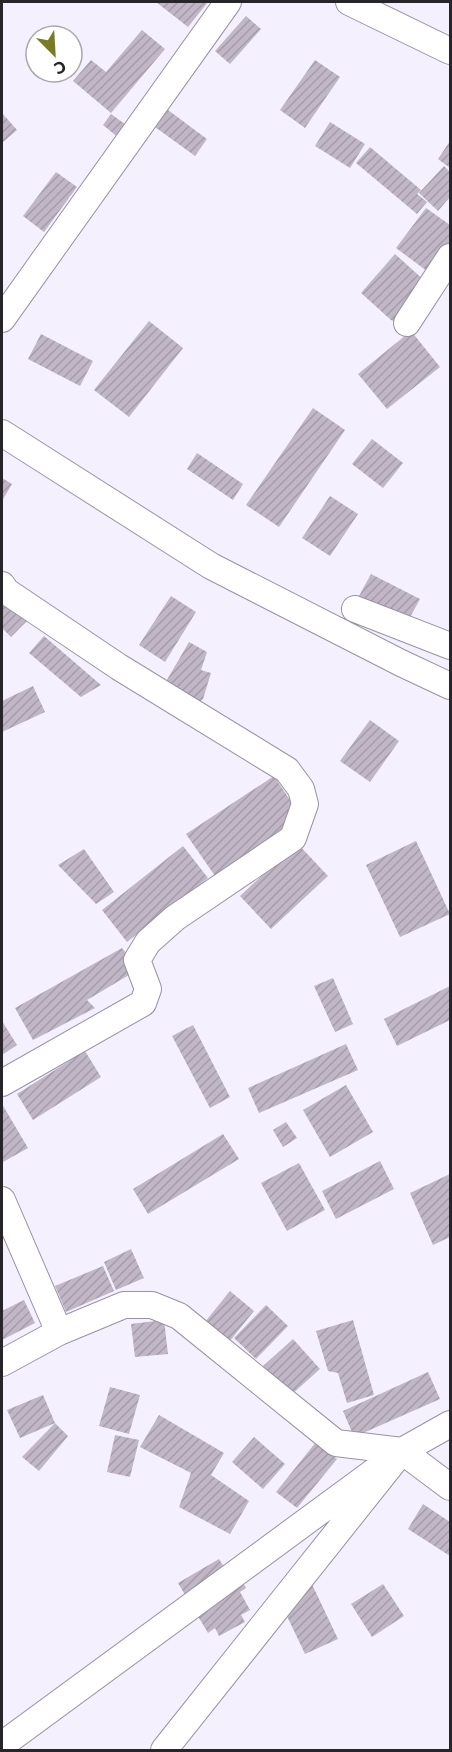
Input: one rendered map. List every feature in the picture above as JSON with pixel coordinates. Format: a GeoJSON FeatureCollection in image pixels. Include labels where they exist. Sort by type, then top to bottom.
{"type":"FeatureCollection","features":[{"type":"Feature","properties":{"kind":"street"},"geometry":{"type":"LineString","coordinates":[[2,319],[228,2]]}},
{"type":"Feature","properties":{"kind":"street"},"geometry":{"type":"LineString","coordinates":[[349,2],[450,51]]}},
{"type":"Feature","properties":{"kind":"street"},"geometry":{"type":"LineString","coordinates":[[407,323],[450,257]]}},
{"type":"Feature","properties":{"kind":"street"},"geometry":{"type":"LineString","coordinates":[[2,433],[211,566],[450,686]]}},
{"type":"Feature","properties":{"kind":"street"},"geometry":{"type":"LineString","coordinates":[[2,585],[6,591],[119,668],[287,771],[301,789],[305,804],[293,838],[175,918],[148,942],[137,960],[148,989],[143,1003],[2,1083]]}},
{"type":"Feature","properties":{"kind":"street"},"geometry":{"type":"LineString","coordinates":[[354,609],[450,646]]}},
{"type":"Feature","properties":{"kind":"street"},"geometry":{"type":"LineString","coordinates":[[2,1200],[59,1332]]}},
{"type":"Feature","properties":{"kind":"street"},"geometry":{"type":"LineString","coordinates":[[2,1364],[59,1332],[124,1305],[152,1305],[179,1316],[336,1443],[402,1451],[450,1487]]}},
{"type":"Feature","properties":{"kind":"street"},"geometry":{"type":"LineString","coordinates":[[2,1744],[402,1451],[450,1424]]}},
{"type":"Feature","properties":{"kind":"street"},"geometry":{"type":"LineString","coordinates":[[164,1750],[402,1451]]}},
{"type":"Feature","properties":{"kind":"building"},"geometry":{"type":"Polygon","coordinates":[[[156,2],[208,2],[188,27],[156,2]]]}},
{"type":"Feature","properties":{"kind":"building"},"geometry":{"type":"Polygon","coordinates":[[[246,16],[261,29],[230,64],[215,51],[246,16]]]}},
{"type":"Feature","properties":{"kind":"building"},"geometry":{"type":"Polygon","coordinates":[[[142,30],[165,49],[111,113],[77,84],[84,84],[84,68],[91,60],[106,72],[142,30]]]}},
{"type":"Feature","properties":{"kind":"building"},"geometry":{"type":"Polygon","coordinates":[[[315,60],[340,77],[305,128],[280,110],[315,60]]]}},
{"type":"Feature","properties":{"kind":"building"},"geometry":{"type":"Polygon","coordinates":[[[168,110],[207,139],[195,156],[155,127],[168,110]]]}},
{"type":"Feature","properties":{"kind":"building"},"geometry":{"type":"Polygon","coordinates":[[[2,113],[17,130],[2,143],[2,113]]]}},
{"type":"Feature","properties":{"kind":"building"},"geometry":{"type":"Polygon","coordinates":[[[111,114],[129,127],[120,139],[103,125],[111,114]]]}},
{"type":"Feature","properties":{"kind":"building"},"geometry":{"type":"Polygon","coordinates":[[[330,122],[365,144],[350,168],[315,146],[330,122]]]}},
{"type":"Feature","properties":{"kind":"building"},"geometry":{"type":"Polygon","coordinates":[[[450,141],[450,168],[438,159],[450,141]]]}},
{"type":"Feature","properties":{"kind":"building"},"geometry":{"type":"Polygon","coordinates":[[[370,147],[421,190],[417,194],[427,202],[417,214],[356,163],[370,147]]]}},
{"type":"Feature","properties":{"kind":"building"},"geometry":{"type":"Polygon","coordinates":[[[444,166],[450,172],[450,197],[438,211],[419,193],[444,166]]]}},
{"type":"Feature","properties":{"kind":"building"},"geometry":{"type":"Polygon","coordinates":[[[56,172],[77,187],[44,232],[23,216],[56,172]]]}},
{"type":"Feature","properties":{"kind":"building"},"geometry":{"type":"Polygon","coordinates":[[[426,208],[450,225],[450,248],[431,274],[396,248],[426,208]]]}},
{"type":"Feature","properties":{"kind":"building"},"geometry":{"type":"Polygon","coordinates":[[[395,254],[426,282],[399,323],[391,320],[361,293],[395,254]]]}},
{"type":"Feature","properties":{"kind":"building"},"geometry":{"type":"Polygon","coordinates":[[[149,321],[183,348],[129,417],[94,390],[149,321]]]}},
{"type":"Feature","properties":{"kind":"building"},"geometry":{"type":"Polygon","coordinates":[[[411,331],[440,367],[387,409],[358,374],[411,331]]]}},
{"type":"Feature","properties":{"kind":"building"},"geometry":{"type":"Polygon","coordinates":[[[41,334],[93,361],[80,386],[28,359],[41,334]]]}},
{"type":"Feature","properties":{"kind":"building"},"geometry":{"type":"Polygon","coordinates":[[[313,408],[345,430],[279,527],[246,505],[313,408]]]}},
{"type":"Feature","properties":{"kind":"building"},"geometry":{"type":"Polygon","coordinates":[[[372,439],[403,463],[383,488],[352,464],[372,439]]]}},
{"type":"Feature","properties":{"kind":"building"},"geometry":{"type":"Polygon","coordinates":[[[197,453],[243,484],[233,500],[187,469],[197,453]]]}},
{"type":"Feature","properties":{"kind":"building"},"geometry":{"type":"Polygon","coordinates":[[[2,478],[12,484],[2,501],[2,478]]]}},
{"type":"Feature","properties":{"kind":"building"},"geometry":{"type":"Polygon","coordinates":[[[330,496],[358,514],[330,556],[302,538],[330,496]]]}},
{"type":"Feature","properties":{"kind":"building"},"geometry":{"type":"Polygon","coordinates":[[[371,574],[420,599],[408,621],[359,596],[371,574]]]}},
{"type":"Feature","properties":{"kind":"building"},"geometry":{"type":"Polygon","coordinates":[[[2,593],[29,619],[11,637],[2,628],[2,593]]]}},
{"type":"Feature","properties":{"kind":"building"},"geometry":{"type":"Polygon","coordinates":[[[171,596],[196,612],[165,662],[139,645],[171,596]]]}},
{"type":"Feature","properties":{"kind":"building"},"geometry":{"type":"Polygon","coordinates":[[[44,636],[101,685],[81,697],[29,653],[44,636]]]}},
{"type":"Feature","properties":{"kind":"building"},"geometry":{"type":"Polygon","coordinates":[[[189,642],[207,652],[201,670],[211,673],[203,699],[197,704],[164,685],[189,642]]]}},
{"type":"Feature","properties":{"kind":"building"},"geometry":{"type":"Polygon","coordinates":[[[33,686],[45,712],[2,732],[2,701],[33,686]]]}},
{"type":"Feature","properties":{"kind":"building"},"geometry":{"type":"Polygon","coordinates":[[[370,720],[399,741],[370,782],[340,761],[370,720]]]}},
{"type":"Feature","properties":{"kind":"building"},"geometry":{"type":"Polygon","coordinates":[[[274,776],[302,818],[215,876],[186,834],[274,776]]]}},
{"type":"Feature","properties":{"kind":"building"},"geometry":{"type":"Polygon","coordinates":[[[416,841],[450,914],[400,937],[366,865],[416,841]]]}},
{"type":"Feature","properties":{"kind":"building"},"geometry":{"type":"Polygon","coordinates":[[[297,843],[328,876],[271,929],[240,896],[297,843]]]}},
{"type":"Feature","properties":{"kind":"building"},"geometry":{"type":"Polygon","coordinates":[[[183,846],[208,878],[127,942],[102,910],[183,846]]]}},
{"type":"Feature","properties":{"kind":"building"},"geometry":{"type":"Polygon","coordinates":[[[84,849],[114,892],[96,904],[58,865],[84,849]]]}},
{"type":"Feature","properties":{"kind":"building"},"geometry":{"type":"Polygon","coordinates":[[[122,948],[139,969],[87,1000],[95,1008],[33,1040],[15,1008],[122,948]]]}},
{"type":"Feature","properties":{"kind":"building"},"geometry":{"type":"Polygon","coordinates":[[[333,978],[353,1024],[335,1032],[314,986],[333,978]]]}},
{"type":"Feature","properties":{"kind":"building"},"geometry":{"type":"Polygon","coordinates":[[[450,986],[450,1020],[397,1046],[384,1019],[450,986]]]}},
{"type":"Feature","properties":{"kind":"building"},"geometry":{"type":"Polygon","coordinates":[[[2,1021],[17,1045],[2,1055],[2,1021]]]}},
{"type":"Feature","properties":{"kind":"building"},"geometry":{"type":"Polygon","coordinates":[[[193,1025],[230,1097],[210,1108],[172,1036],[193,1025]]]}},
{"type":"Feature","properties":{"kind":"building"},"geometry":{"type":"Polygon","coordinates":[[[346,1044],[358,1070],[259,1113],[248,1088],[346,1044]]]}},
{"type":"Feature","properties":{"kind":"building"},"geometry":{"type":"Polygon","coordinates":[[[85,1051],[101,1077],[33,1120],[17,1094],[85,1051]]]}},
{"type":"Feature","properties":{"kind":"building"},"geometry":{"type":"Polygon","coordinates":[[[346,1085],[373,1132],[330,1157],[303,1110],[346,1085]]]}},
{"type":"Feature","properties":{"kind":"building"},"geometry":{"type":"Polygon","coordinates":[[[2,1104],[28,1148],[3,1162],[2,1160],[2,1104]]]}},
{"type":"Feature","properties":{"kind":"building"},"geometry":{"type":"Polygon","coordinates":[[[286,1122],[297,1138],[283,1147],[273,1130],[286,1122]]]}},
{"type":"Feature","properties":{"kind":"building"},"geometry":{"type":"Polygon","coordinates":[[[223,1134],[239,1159],[148,1214],[133,1189],[223,1134]]]}},
{"type":"Feature","properties":{"kind":"building"},"geometry":{"type":"Polygon","coordinates":[[[380,1161],[394,1189],[336,1219],[322,1191],[380,1161]]]}},
{"type":"Feature","properties":{"kind":"building"},"geometry":{"type":"Polygon","coordinates":[[[299,1163],[325,1210],[287,1231],[261,1183],[299,1163]]]}},
{"type":"Feature","properties":{"kind":"building"},"geometry":{"type":"Polygon","coordinates":[[[450,1174],[450,1237],[433,1245],[410,1193],[450,1174]]]}},
{"type":"Feature","properties":{"kind":"building"},"geometry":{"type":"Polygon","coordinates":[[[131,1249],[144,1278],[116,1290],[104,1262],[131,1249]]]}},
{"type":"Feature","properties":{"kind":"building"},"geometry":{"type":"Polygon","coordinates":[[[103,1266],[114,1291],[66,1312],[55,1286],[103,1266]]]}},
{"type":"Feature","properties":{"kind":"building"},"geometry":{"type":"Polygon","coordinates":[[[230,1291],[254,1311],[229,1342],[205,1322],[230,1291]]]}},
{"type":"Feature","properties":{"kind":"building"},"geometry":{"type":"Polygon","coordinates":[[[24,1300],[35,1323],[2,1340],[2,1311],[24,1300]]]}},
{"type":"Feature","properties":{"kind":"building"},"geometry":{"type":"Polygon","coordinates":[[[266,1305],[288,1326],[256,1359],[234,1338],[266,1305]]]}},
{"type":"Feature","properties":{"kind":"building"},"geometry":{"type":"Polygon","coordinates":[[[164,1320],[168,1354],[135,1357],[131,1324],[164,1320]]]}},
{"type":"Feature","properties":{"kind":"building"},"geometry":{"type":"Polygon","coordinates":[[[353,1320],[374,1395],[347,1403],[338,1373],[328,1371],[316,1331],[353,1320]]]}},
{"type":"Feature","properties":{"kind":"building"},"geometry":{"type":"Polygon","coordinates":[[[293,1339],[320,1369],[290,1396],[263,1366],[293,1339]]]}},
{"type":"Feature","properties":{"kind":"building"},"geometry":{"type":"Polygon","coordinates":[[[428,1372],[440,1399],[354,1437],[343,1411],[428,1372]]]}},
{"type":"Feature","properties":{"kind":"building"},"geometry":{"type":"Polygon","coordinates":[[[110,1387],[140,1395],[129,1434],[99,1426],[110,1387]]]}},
{"type":"Feature","properties":{"kind":"building"},"geometry":{"type":"Polygon","coordinates":[[[43,1395],[55,1423],[20,1438],[7,1410],[43,1395]]]}},
{"type":"Feature","properties":{"kind":"building"},"geometry":{"type":"Polygon","coordinates":[[[159,1415],[224,1453],[211,1475],[249,1501],[230,1534],[179,1507],[191,1473],[140,1447],[159,1415]]]}},
{"type":"Feature","properties":{"kind":"building"},"geometry":{"type":"Polygon","coordinates":[[[55,1423],[68,1436],[39,1471],[22,1457],[55,1423]]]}},
{"type":"Feature","properties":{"kind":"building"},"geometry":{"type":"Polygon","coordinates":[[[115,1435],[139,1440],[130,1477],[107,1472],[115,1435]]]}},
{"type":"Feature","properties":{"kind":"building"},"geometry":{"type":"Polygon","coordinates":[[[254,1437],[285,1464],[263,1489],[232,1462],[254,1437]]]}},
{"type":"Feature","properties":{"kind":"building"},"geometry":{"type":"Polygon","coordinates":[[[316,1442],[337,1459],[297,1508],[276,1492],[316,1442]]]}},
{"type":"Feature","properties":{"kind":"building"},"geometry":{"type":"Polygon","coordinates":[[[423,1504],[450,1522],[450,1556],[408,1529],[423,1504]]]}},
{"type":"Feature","properties":{"kind":"building"},"geometry":{"type":"Polygon","coordinates":[[[219,1559],[232,1580],[239,1576],[246,1588],[240,1592],[250,1610],[241,1615],[245,1622],[219,1636],[215,1628],[208,1633],[178,1583],[219,1559]]]}},
{"type":"Feature","properties":{"kind":"building"},"geometry":{"type":"Polygon","coordinates":[[[309,1578],[338,1639],[305,1654],[276,1593],[309,1578]]]}},
{"type":"Feature","properties":{"kind":"building"},"geometry":{"type":"Polygon","coordinates":[[[383,1584],[404,1616],[372,1637],[351,1604],[383,1584]]]}}]}
